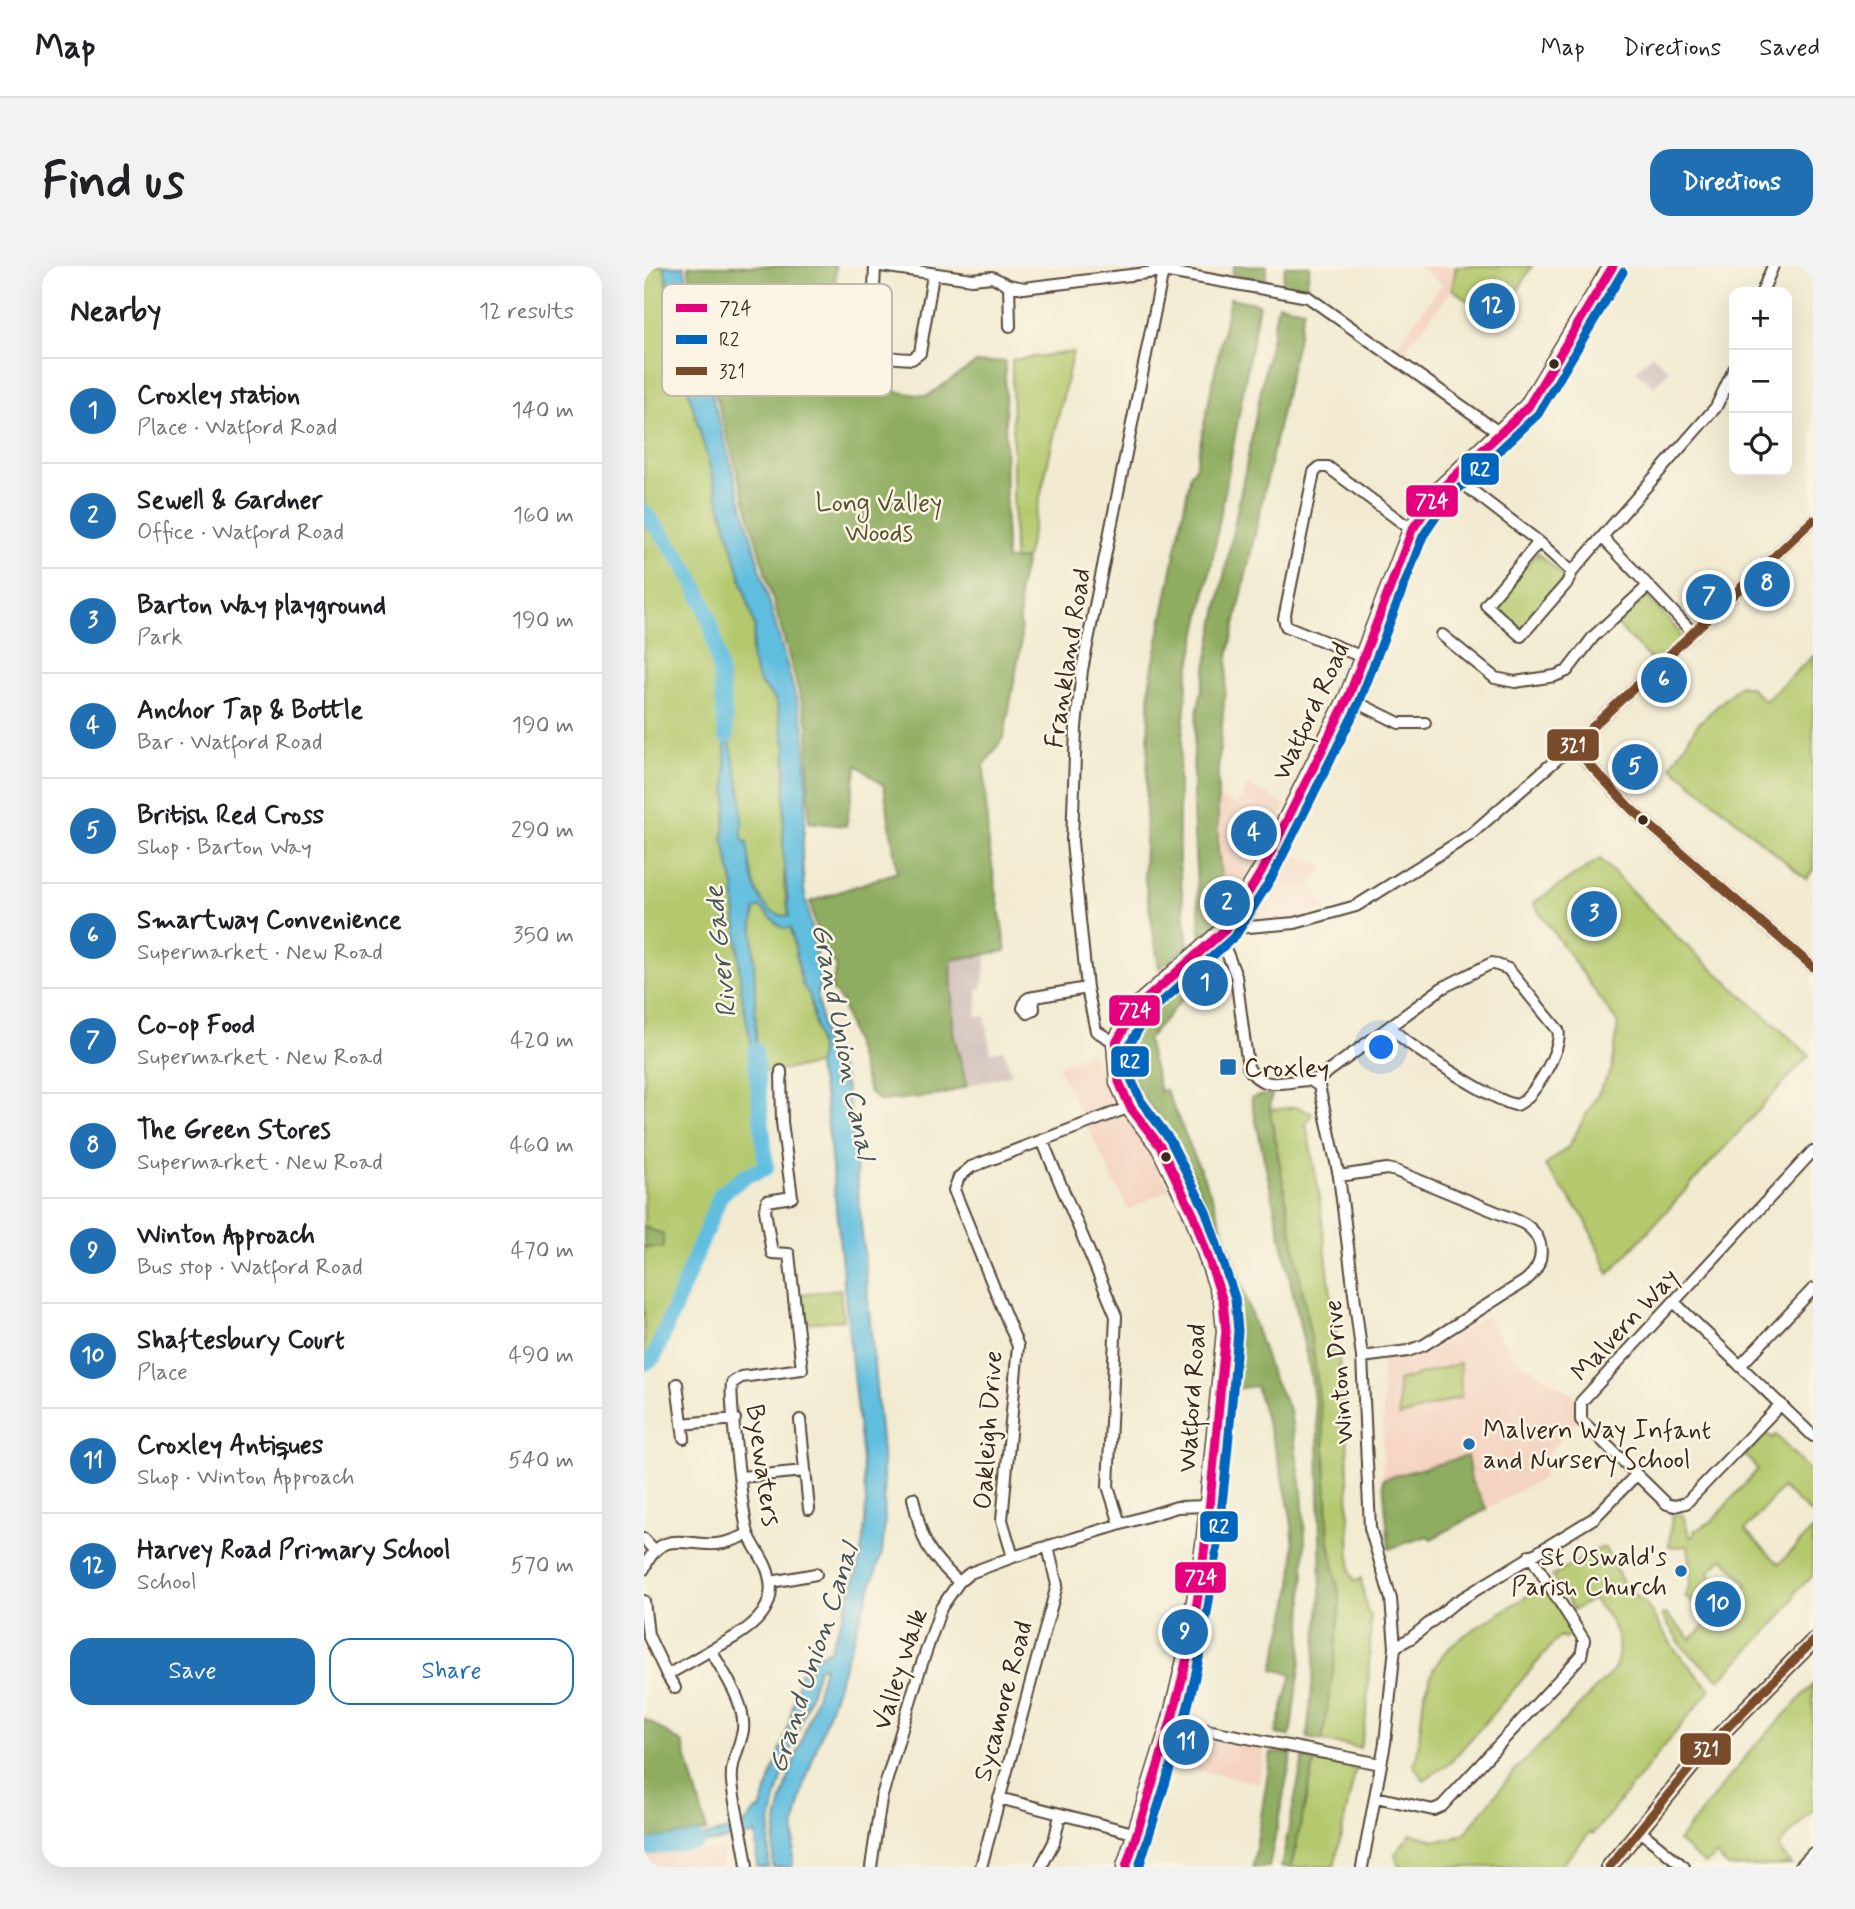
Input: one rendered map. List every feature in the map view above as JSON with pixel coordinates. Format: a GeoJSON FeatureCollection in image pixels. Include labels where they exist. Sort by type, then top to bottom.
{"type":"FeatureCollection","features":[{"type":"Feature","properties":{"kind":"main road","name":"Watford Road"},"geometry":{"type":"LineString","coordinates":[[1126,1867],[1171,1723],[1187,1656],[1208,1506],[1225,1347],[1223,1301],[1184,1194],[1160,1146],[1130,1107],[1118,1082],[1116,1043],[1136,1008],[1223,932],[1266,861],[1348,698],[1365,658],[1392,576],[1412,530],[1453,476],[1522,413],[1535,396],[1613,266]]}},
{"type":"Feature","properties":{"kind":"street"},"geometry":{"type":"LineString","coordinates":[[874,284],[875,266]]}},
{"type":"Feature","properties":{"kind":"street"},"geometry":{"type":"LineString","coordinates":[[881,266],[972,279],[992,277],[1024,288],[1163,268],[1308,297],[1500,433]]}},
{"type":"Feature","properties":{"kind":"street"},"geometry":{"type":"LineString","coordinates":[[1764,287],[1773,266]]}},
{"type":"Feature","properties":{"kind":"street","name":"Frankland Road"},"geometry":{"type":"LineString","coordinates":[[1116,1043],[1096,1031],[1087,988],[1072,842],[1079,704],[1082,670],[1163,268]]}},
{"type":"Feature","properties":{"kind":"street"},"geometry":{"type":"LineString","coordinates":[[892,356],[916,358],[921,348],[923,320],[933,275]]}},
{"type":"Feature","properties":{"kind":"street"},"geometry":{"type":"LineString","coordinates":[[1009,285],[1010,326]]}},
{"type":"Feature","properties":{"kind":"street"},"geometry":{"type":"LineString","coordinates":[[1539,542],[1486,605],[1521,636],[1567,583],[1572,572],[1716,407],[1729,380]]}},
{"type":"Feature","properties":{"kind":"street"},"geometry":{"type":"LineString","coordinates":[[1365,658],[1286,626],[1284,619],[1314,472],[1320,467],[1328,467],[1412,530]]}},
{"type":"Feature","properties":{"kind":"street"},"geometry":{"type":"LineString","coordinates":[[1453,476],[1539,542],[1572,572]]}},
{"type":"Feature","properties":{"kind":"street"},"geometry":{"type":"LineString","coordinates":[[1391,1027],[1399,1038],[1516,1105],[1528,1100],[1560,1042],[1558,1030],[1508,969],[1497,963],[1442,988],[1314,1082],[1303,1080],[1271,1085],[1251,1074],[1248,1068],[1236,976],[1223,932],[1314,919],[1356,906],[1375,897],[1485,823],[1572,746],[1813,520]]}},
{"type":"Feature","properties":{"kind":"street"},"geometry":{"type":"LineString","coordinates":[[1602,537],[1693,633]]}},
{"type":"Feature","properties":{"kind":"street"},"geometry":{"type":"LineString","coordinates":[[1442,635],[1496,678],[1515,682],[1555,676],[1567,671],[1594,636],[1648,586]]}},
{"type":"Feature","properties":{"kind":"street"},"geometry":{"type":"LineString","coordinates":[[1348,698],[1399,723],[1425,723]]}},
{"type":"Feature","properties":{"kind":"street"},"geometry":{"type":"LineString","coordinates":[[1572,746],[1631,809],[1809,963],[1813,949]]}},
{"type":"Feature","properties":{"kind":"street"},"geometry":{"type":"LineString","coordinates":[[1033,997],[1087,988]]}},
{"type":"Feature","properties":{"kind":"street","name":"Byewaters"},"geometry":{"type":"LineString","coordinates":[[771,1581],[748,1534],[730,1387],[734,1380],[802,1369],[789,1254],[772,1253],[765,1210],[768,1202],[792,1197],[782,1122],[781,1072]]}},
{"type":"Feature","properties":{"kind":"street","name":"Winton Drive"},"geometry":{"type":"LineString","coordinates":[[1314,1082],[1321,1091],[1339,1176],[1362,1357],[1370,1528],[1391,1599],[1395,1647],[1381,1764],[1362,1867]]}},
{"type":"Feature","properties":{"kind":"street"},"geometry":{"type":"LineString","coordinates":[[1120,1524],[1108,1486],[1116,1315],[1042,1140],[1130,1107]]}},
{"type":"Feature","properties":{"kind":"street","name":"Oakleigh Drive"},"geometry":{"type":"LineString","coordinates":[[1013,1558],[1002,1520],[1018,1346],[954,1190],[959,1177],[971,1167],[1042,1140]]}},
{"type":"Feature","properties":{"kind":"street","name":"Malvern Way"},"geometry":{"type":"LineString","coordinates":[[1781,1404],[1686,1503],[1675,1506],[1667,1504],[1581,1420],[1581,1402],[1675,1303],[1813,1150]]}},
{"type":"Feature","properties":{"kind":"street"},"geometry":{"type":"LineString","coordinates":[[1339,1176],[1387,1169],[1396,1171],[1523,1223],[1538,1237],[1541,1251],[1536,1271],[1525,1281],[1424,1345],[1408,1351],[1362,1357]]}},
{"type":"Feature","properties":{"kind":"street"},"geometry":{"type":"LineString","coordinates":[[1741,1366],[1813,1289]]}},
{"type":"Feature","properties":{"kind":"street"},"geometry":{"type":"LineString","coordinates":[[1675,1303],[1811,1430]]}},
{"type":"Feature","properties":{"kind":"street"},"geometry":{"type":"LineString","coordinates":[[677,1384],[684,1438]]}},
{"type":"Feature","properties":{"kind":"street"},"geometry":{"type":"LineString","coordinates":[[682,1424],[735,1419]]}},
{"type":"Feature","properties":{"kind":"street"},"geometry":{"type":"LineString","coordinates":[[800,1420],[809,1509]]}},
{"type":"Feature","properties":{"kind":"street"},"geometry":{"type":"LineString","coordinates":[[741,1477],[805,1471]]}},
{"type":"Feature","properties":{"kind":"street"},"geometry":{"type":"LineString","coordinates":[[1395,1647],[1411,1639],[1453,1604],[1601,1514],[1636,1475]]}},
{"type":"Feature","properties":{"kind":"street"},"geometry":{"type":"LineString","coordinates":[[913,1498],[922,1538],[932,1557],[959,1582]]}},
{"type":"Feature","properties":{"kind":"street","name":"Valley Walk"},"geometry":{"type":"LineString","coordinates":[[871,1867],[881,1799],[919,1672],[941,1608],[959,1582],[970,1573],[1120,1524],[1177,1507],[1208,1506]]}},
{"type":"Feature","properties":{"kind":"street"},"geometry":{"type":"LineString","coordinates":[[644,1569],[655,1551],[680,1539],[713,1544],[748,1534]]}},
{"type":"Feature","properties":{"kind":"street"},"geometry":{"type":"LineString","coordinates":[[644,1539],[655,1551]]}},
{"type":"Feature","properties":{"kind":"street","name":"Sycamore Road"},"geometry":{"type":"LineString","coordinates":[[981,1867],[1057,1585],[1048,1547]]}},
{"type":"Feature","properties":{"kind":"street"},"geometry":{"type":"LineString","coordinates":[[1376,1797],[1433,1810],[1442,1806],[1581,1656],[1584,1640],[1530,1555]]}},
{"type":"Feature","properties":{"kind":"street"},"geometry":{"type":"LineString","coordinates":[[667,1675],[749,1629],[760,1618],[768,1603],[771,1581],[816,1574]]}},
{"type":"Feature","properties":{"kind":"street"},"geometry":{"type":"LineString","coordinates":[[644,1601],[648,1635],[674,1688]]}},
{"type":"Feature","properties":{"kind":"street"},"geometry":{"type":"LineString","coordinates":[[1609,1867],[1704,1751],[1813,1641]]}},
{"type":"Feature","properties":{"kind":"street"},"geometry":{"type":"LineString","coordinates":[[711,1650],[740,1705],[742,1717],[742,1733],[732,1765],[734,1794],[746,1849],[747,1867]]}},
{"type":"Feature","properties":{"kind":"street"},"geometry":{"type":"LineString","coordinates":[[1171,1723],[1381,1764]]}},
{"type":"Feature","properties":{"kind":"street"},"geometry":{"type":"LineString","coordinates":[[999,1798],[1137,1834]]}},
{"type":"Feature","properties":{"kind":"street"},"geometry":{"type":"LineString","coordinates":[[1041,1867],[1054,1842],[1060,1815]]}},
{"type":"Feature","properties":{"kind":"street"},"geometry":{"type":"LineString","coordinates":[[1640,1831],[1684,1867]]}},
{"type":"Feature","properties":{"kind":"street"},"geometry":{"type":"LineString","coordinates":[[1800,1867],[1813,1853]]}},
{"type":"Feature","properties":{"kind":"shaded area"},"geometry":{"type":"Polygon","coordinates":[[[1418,266],[1532,266],[1499,323],[1452,289],[1402,354],[1394,348],[1442,284],[1418,266]]]}},
{"type":"Feature","properties":{"kind":"shaded area"},"geometry":{"type":"Polygon","coordinates":[[[1652,354],[1669,370],[1654,387],[1636,371],[1652,354]]]}},
{"type":"Feature","properties":{"kind":"shaded area"},"geometry":{"type":"Polygon","coordinates":[[[1248,785],[1286,805],[1227,914],[1223,905],[1218,848],[1218,797],[1238,806],[1248,785]]]}},
{"type":"Feature","properties":{"kind":"shaded area"},"geometry":{"type":"Polygon","coordinates":[[[1283,849],[1324,868],[1312,882],[1326,909],[1298,917],[1246,923],[1283,849]]]}},
{"type":"Feature","properties":{"kind":"shaded area"},"geometry":{"type":"Polygon","coordinates":[[[987,954],[982,989],[978,989],[976,1016],[985,1016],[991,1053],[1003,1049],[1012,1074],[967,1086],[953,1032],[950,960],[987,954]]]}},
{"type":"Feature","properties":{"kind":"shaded area"},"geometry":{"type":"Polygon","coordinates":[[[1091,1051],[1126,1118],[1170,1189],[1128,1210],[1058,1067],[1091,1051]]]}},
{"type":"Feature","properties":{"kind":"shaded area","name":"Malvern Way Infant and Nursery School"},"geometry":{"type":"Polygon","coordinates":[[[1486,1316],[1513,1357],[1577,1397],[1577,1421],[1544,1458],[1543,1478],[1431,1539],[1427,1536],[1389,1549],[1383,1479],[1382,1358],[1427,1352],[1486,1316]]]}},
{"type":"Feature","properties":{"kind":"shaded area"},"geometry":{"type":"Polygon","coordinates":[[[1178,1733],[1264,1750],[1259,1783],[1170,1764],[1178,1733]]]}},
{"type":"Feature","properties":{"kind":"shaded area"},"geometry":{"type":"Polygon","coordinates":[[[722,1849],[722,1867],[644,1867],[644,1855],[722,1849]]]}},
{"type":"Feature","properties":{"kind":"green space"},"geometry":{"type":"Polygon","coordinates":[[[644,266],[664,266],[667,284],[662,284],[662,396],[690,396],[755,628],[751,651],[761,685],[776,700],[786,748],[784,886],[800,975],[810,996],[820,1053],[817,1065],[757,1073],[766,1168],[745,1176],[721,1194],[654,1357],[644,1364],[644,266]]]}},
{"type":"Feature","properties":{"kind":"green space","name":"Long Valley Woods"},"geometry":{"type":"Polygon","coordinates":[[[688,266],[836,266],[835,284],[692,284],[688,266]]]}},
{"type":"Feature","properties":{"kind":"green space"},"geometry":{"type":"Polygon","coordinates":[[[1234,266],[1267,266],[1265,281],[1232,274],[1234,266]]]}},
{"type":"Feature","properties":{"kind":"green space"},"geometry":{"type":"Polygon","coordinates":[[[1285,266],[1310,266],[1306,288],[1282,286],[1285,266]]]}},
{"type":"Feature","properties":{"kind":"green space"},"geometry":{"type":"Polygon","coordinates":[[[1456,266],[1532,266],[1499,323],[1452,289],[1456,266]]]}},
{"type":"Feature","properties":{"kind":"green space"},"geometry":{"type":"Polygon","coordinates":[[[1230,298],[1259,304],[1212,562],[1188,675],[1179,772],[1179,864],[1188,947],[1159,968],[1144,874],[1150,681],[1191,473],[1195,469],[1230,298]]]}},
{"type":"Feature","properties":{"kind":"green space"},"geometry":{"type":"Polygon","coordinates":[[[1278,304],[1304,309],[1228,657],[1218,771],[1218,848],[1225,913],[1220,925],[1201,942],[1193,799],[1197,713],[1278,304]]]}},
{"type":"Feature","properties":{"kind":"green space"},"geometry":{"type":"Polygon","coordinates":[[[1073,352],[1026,559],[1014,559],[1012,360],[1073,352]]]}},
{"type":"Feature","properties":{"kind":"green space","name":"Long Valley Woods"},"geometry":{"type":"Polygon","coordinates":[[[1005,361],[1006,560],[1026,559],[1019,590],[1021,645],[1004,736],[984,766],[988,840],[1006,951],[951,960],[953,1032],[967,1086],[941,1095],[880,1101],[869,1092],[841,1001],[831,988],[837,967],[819,942],[810,902],[897,872],[884,786],[857,765],[846,826],[809,822],[808,725],[716,396],[892,396],[892,390],[927,396],[975,363],[1005,361]]]}},
{"type":"Feature","properties":{"kind":"green space"},"geometry":{"type":"Polygon","coordinates":[[[1537,553],[1566,578],[1521,630],[1493,605],[1537,553]]]}},
{"type":"Feature","properties":{"kind":"green space"},"geometry":{"type":"Polygon","coordinates":[[[1646,596],[1679,631],[1680,640],[1655,664],[1617,625],[1646,596]]]}},
{"type":"Feature","properties":{"kind":"green space"},"geometry":{"type":"Polygon","coordinates":[[[1813,656],[1813,870],[1806,879],[1671,766],[1698,724],[1740,685],[1750,687],[1765,701],[1813,656]]]}},
{"type":"Feature","properties":{"kind":"green space"},"geometry":{"type":"Polygon","coordinates":[[[1600,859],[1679,939],[1809,1055],[1609,1274],[1585,1219],[1545,1166],[1568,1147],[1612,1069],[1618,1024],[1533,903],[1600,859]]]}},
{"type":"Feature","properties":{"kind":"green space"},"geometry":{"type":"Polygon","coordinates":[[[1175,989],[1176,992],[1191,989],[1147,1040],[1160,1091],[1166,1090],[1213,1199],[1271,1374],[1290,1411],[1302,1491],[1305,1538],[1301,1661],[1290,1736],[1276,1734],[1292,1674],[1273,1669],[1293,1572],[1293,1536],[1286,1492],[1256,1386],[1232,1389],[1236,1346],[1235,1304],[1212,1222],[1177,1143],[1136,1087],[1132,1071],[1132,1043],[1137,1027],[1153,1002],[1167,991],[1175,989]]]}},
{"type":"Feature","properties":{"kind":"green space"},"geometry":{"type":"Polygon","coordinates":[[[1272,1093],[1270,1111],[1313,1349],[1324,1436],[1329,1542],[1340,1600],[1335,1658],[1322,1741],[1307,1738],[1321,1594],[1318,1430],[1311,1377],[1251,1098],[1272,1093]]]}},
{"type":"Feature","properties":{"kind":"green space"},"geometry":{"type":"Polygon","coordinates":[[[1296,1107],[1312,1113],[1306,1125],[1318,1187],[1347,1427],[1350,1573],[1356,1582],[1361,1578],[1367,1612],[1371,1615],[1367,1712],[1360,1748],[1322,1741],[1335,1658],[1340,1600],[1329,1542],[1313,1349],[1270,1110],[1296,1107]]]}},
{"type":"Feature","properties":{"kind":"green space"},"geometry":{"type":"Polygon","coordinates":[[[644,1227],[663,1234],[663,1248],[644,1248],[644,1227]]]}},
{"type":"Feature","properties":{"kind":"green space"},"geometry":{"type":"Polygon","coordinates":[[[840,1289],[843,1320],[803,1323],[800,1294],[840,1289]]]}},
{"type":"Feature","properties":{"kind":"green space"},"geometry":{"type":"Polygon","coordinates":[[[1460,1363],[1461,1397],[1399,1417],[1398,1381],[1460,1363]]]}},
{"type":"Feature","properties":{"kind":"green space"},"geometry":{"type":"Polygon","coordinates":[[[1766,1433],[1772,1439],[1776,1435],[1813,1475],[1813,1515],[1782,1488],[1745,1530],[1779,1564],[1813,1529],[1813,1576],[1796,1591],[1775,1623],[1720,1680],[1684,1649],[1662,1615],[1666,1614],[1691,1639],[1747,1584],[1723,1558],[1708,1573],[1724,1590],[1701,1612],[1685,1596],[1690,1583],[1688,1546],[1669,1547],[1672,1515],[1683,1515],[1690,1537],[1695,1534],[1694,1531],[1711,1522],[1758,1469],[1745,1456],[1766,1433]]]}},
{"type":"Feature","properties":{"kind":"green space"},"geometry":{"type":"Polygon","coordinates":[[[1467,1456],[1471,1481],[1487,1509],[1431,1539],[1427,1536],[1389,1549],[1383,1479],[1467,1456]]]}},
{"type":"Feature","properties":{"kind":"green space"},"geometry":{"type":"Polygon","coordinates":[[[1605,1548],[1624,1585],[1646,1604],[1675,1650],[1709,1691],[1599,1827],[1593,1834],[1590,1832],[1560,1867],[1399,1867],[1395,1854],[1411,1834],[1435,1840],[1453,1839],[1466,1832],[1511,1775],[1614,1670],[1619,1650],[1612,1623],[1593,1599],[1574,1610],[1552,1576],[1605,1548]]]}},
{"type":"Feature","properties":{"kind":"green space"},"geometry":{"type":"Polygon","coordinates":[[[1543,1586],[1573,1630],[1565,1638],[1560,1636],[1450,1763],[1424,1780],[1413,1765],[1417,1756],[1424,1695],[1434,1668],[1444,1653],[1460,1638],[1543,1586]]]}},
{"type":"Feature","properties":{"kind":"green space"},"geometry":{"type":"Polygon","coordinates":[[[1813,1685],[1813,1810],[1778,1847],[1791,1865],[1728,1867],[1716,1855],[1705,1864],[1678,1841],[1753,1748],[1813,1685]]]}},
{"type":"Feature","properties":{"kind":"green space"},"geometry":{"type":"Polygon","coordinates":[[[644,1718],[683,1744],[707,1831],[644,1840],[644,1718]]]}},
{"type":"Feature","properties":{"kind":"green space"},"geometry":{"type":"Polygon","coordinates":[[[1271,1753],[1292,1753],[1269,1867],[1253,1867],[1271,1753]]]}},
{"type":"Feature","properties":{"kind":"green space"},"geometry":{"type":"Polygon","coordinates":[[[1303,1758],[1315,1760],[1291,1867],[1281,1867],[1303,1758]]]}},
{"type":"Feature","properties":{"kind":"green space"},"geometry":{"type":"Polygon","coordinates":[[[1315,1760],[1356,1768],[1334,1867],[1291,1867],[1315,1760]]]}},
{"type":"Feature","properties":{"kind":"water"},"geometry":{"type":"Polygon","coordinates":[[[664,266],[684,266],[688,284],[667,284],[664,266]]]}},
{"type":"Feature","properties":{"kind":"water","name":"Grand Union Canal"},"geometry":{"type":"Polygon","coordinates":[[[690,396],[712,396],[804,727],[807,790],[802,854],[804,890],[821,979],[817,995],[826,1052],[837,1063],[843,1075],[851,1113],[882,1453],[885,1521],[882,1553],[805,1782],[795,1824],[792,1867],[773,1867],[774,1840],[785,1790],[824,1666],[818,1668],[778,1790],[769,1841],[769,1867],[757,1867],[756,1834],[715,1842],[677,1844],[743,1826],[756,1810],[760,1810],[787,1731],[800,1673],[805,1671],[812,1657],[830,1650],[844,1612],[860,1559],[865,1522],[866,1501],[825,1098],[817,1069],[820,1053],[810,996],[802,984],[791,928],[782,928],[760,907],[755,910],[753,922],[757,1073],[741,992],[734,887],[723,837],[727,808],[724,715],[742,798],[742,840],[747,842],[756,889],[768,909],[789,916],[783,850],[786,748],[776,701],[758,680],[751,657],[755,628],[690,396]]]}},
{"type":"Feature","properties":{"kind":"waterway","name":"River Gade"},"geometry":{"type":"LineString","coordinates":[[644,512],[685,567],[708,616],[715,641],[726,736]]}},
{"type":"Feature","properties":{"kind":"waterway","name":"River Gade"},"geometry":{"type":"LineString","coordinates":[[644,1364],[654,1357],[721,1194],[745,1176],[766,1168],[755,1051]]}},
{"type":"Feature","properties":{"kind":"waterway","name":"River Gade"},"geometry":{"type":"LineString","coordinates":[[644,1848],[697,1841]]}},
{"type":"Feature","properties":{"kind":"transit line","name":"724"},"geometry":{"type":"LineString","coordinates":[[1126,1867],[1174,1711],[1195,1618],[1211,1495],[1226,1331],[1223,1301],[1194,1216],[1160,1146],[1130,1107],[1119,1082],[1116,1043],[1136,1008],[1226,929],[1261,872],[1348,698],[1412,530],[1439,491],[1528,407],[1613,266]]}},
{"type":"Feature","properties":{"kind":"transit line","name":"R2"},"geometry":{"type":"LineString","coordinates":[[1139,1867],[1179,1737],[1199,1658],[1218,1536],[1238,1331],[1235,1298],[1206,1212],[1170,1140],[1141,1101],[1131,1079],[1129,1046],[1146,1016],[1236,935],[1272,877],[1359,703],[1423,536],[1448,499],[1538,414],[1623,272]]}},
{"type":"Feature","properties":{"kind":"transit line","name":"321"},"geometry":{"type":"LineString","coordinates":[[1813,520],[1572,746],[1631,809],[1813,967]]}},
{"type":"Feature","properties":{"kind":"transit line","name":"321"},"geometry":{"type":"LineString","coordinates":[[1609,1867],[1704,1751],[1813,1641]]}},
{"type":"Feature","properties":{"kind":"place","name":"Harvey Road Primary School"},"geometry":{"type":"Point","coordinates":[1492,306]}},
{"type":"Feature","properties":{"kind":"place","name":"The Green Stores"},"geometry":{"type":"Point","coordinates":[1767,584]}},
{"type":"Feature","properties":{"kind":"place","name":"Co-op Food"},"geometry":{"type":"Point","coordinates":[1709,597]}},
{"type":"Feature","properties":{"kind":"place","name":"Smartway Convenience"},"geometry":{"type":"Point","coordinates":[1664,680]}},
{"type":"Feature","properties":{"kind":"place","name":"British Red Cross"},"geometry":{"type":"Point","coordinates":[1635,767]}},
{"type":"Feature","properties":{"kind":"place","name":"Anchor Tap & Bottle"},"geometry":{"type":"Point","coordinates":[1254,833]}},
{"type":"Feature","properties":{"kind":"place","name":"Sewell & Gardner"},"geometry":{"type":"Point","coordinates":[1227,903]}},
{"type":"Feature","properties":{"kind":"place","name":"Barton Way playground"},"geometry":{"type":"Point","coordinates":[1594,914]}},
{"type":"Feature","properties":{"kind":"place","name":"Croxley station"},"geometry":{"type":"Point","coordinates":[1205,983]}},
{"type":"Feature","properties":{"kind":"place","name":"Croxley"},"geometry":{"type":"Point","coordinates":[1228,1067]}},
{"type":"Feature","properties":{"kind":"place","name":"Malvern Way Infant and Nursery School"},"geometry":{"type":"Point","coordinates":[1469,1444]}},
{"type":"Feature","properties":{"kind":"place","name":"St Oswald's Parish Church"},"geometry":{"type":"Point","coordinates":[1681,1571]}},
{"type":"Feature","properties":{"kind":"place","name":"Shaftesbury Court"},"geometry":{"type":"Point","coordinates":[1718,1604]}},
{"type":"Feature","properties":{"kind":"place","name":"Winton Approach"},"geometry":{"type":"Point","coordinates":[1185,1632]}},
{"type":"Feature","properties":{"kind":"place","name":"Croxley Antiques"},"geometry":{"type":"Point","coordinates":[1186,1742]}}]}
